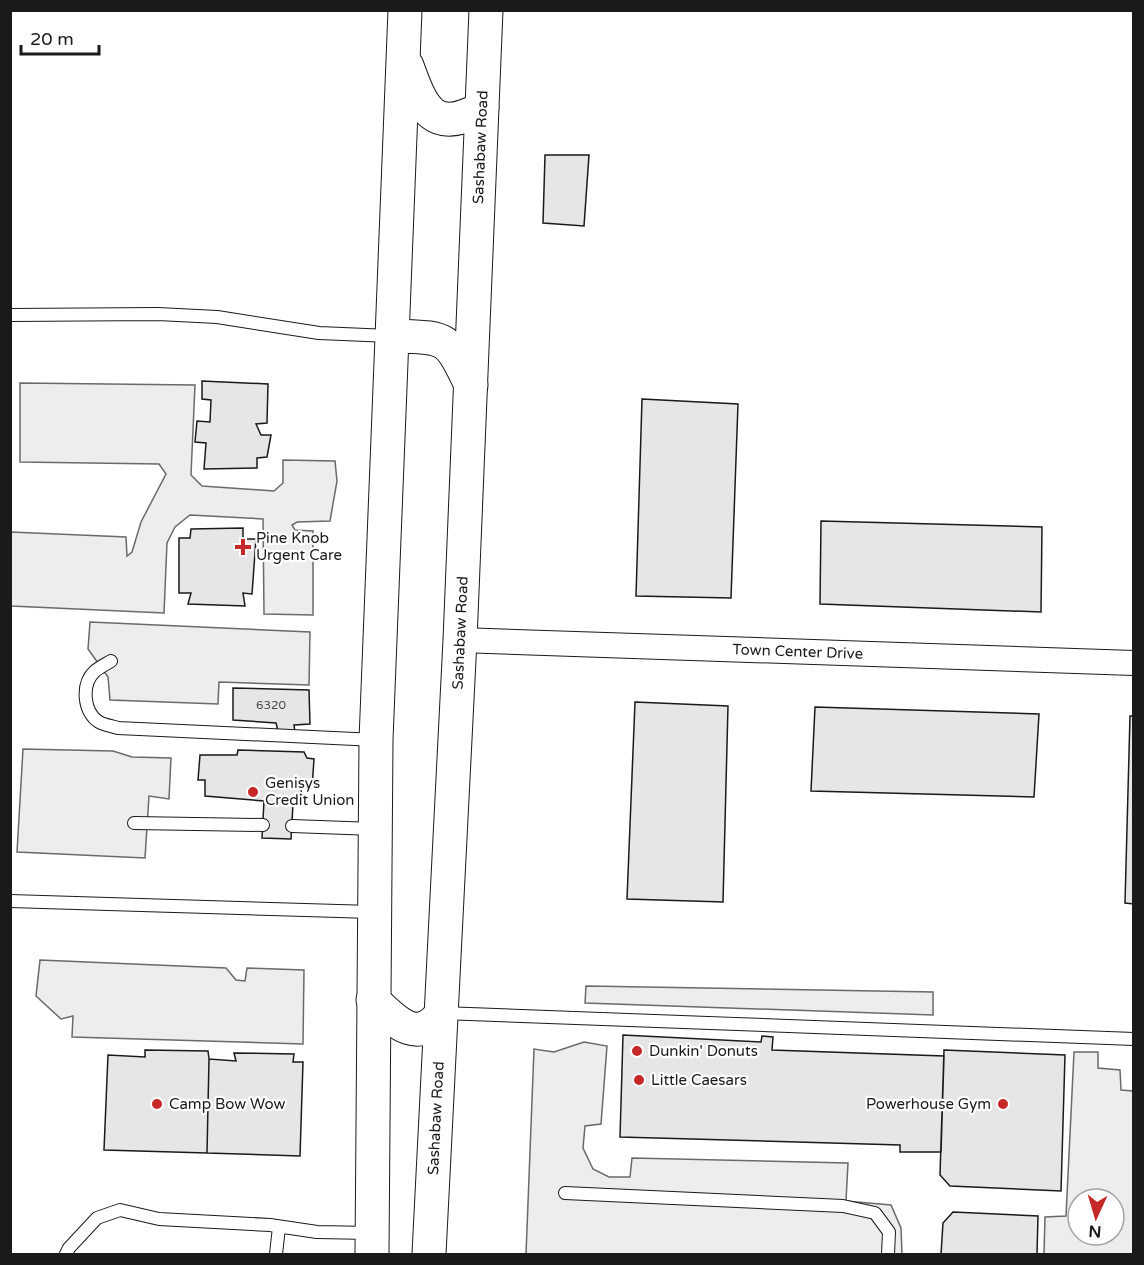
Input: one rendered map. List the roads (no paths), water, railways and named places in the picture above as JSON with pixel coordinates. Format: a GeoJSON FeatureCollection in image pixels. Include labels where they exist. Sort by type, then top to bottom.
{"type":"FeatureCollection","features":[{"type":"Feature","properties":{"kind":"main road"},"geometry":{"type":"LineString","coordinates":[[372,1244],[376,740],[405,10]]}},
{"type":"Feature","properties":{"kind":"main road","name":"Sashabaw Road"},"geometry":{"type":"LineString","coordinates":[[429,1254],[460,640],[486,10]]}},
{"type":"Feature","properties":{"kind":"main road"},"geometry":{"type":"LineString","coordinates":[[403,56],[418,98],[431,113],[449,119],[458,119],[482,108]]}},
{"type":"Feature","properties":{"kind":"main road"},"geometry":{"type":"LineString","coordinates":[[392,336],[442,341],[456,353],[471,385]]}},
{"type":"Feature","properties":{"kind":"main road"},"geometry":{"type":"LineString","coordinates":[[373,1000],[406,1028],[415,1029],[428,1026],[442,1013]]}},
{"type":"Feature","properties":{"kind":"street","name":"Town Center Drive"},"geometry":{"type":"LineString","coordinates":[[460,640],[1134,663]]}},
{"type":"Feature","properties":{"kind":"lane"},"geometry":{"type":"LineString","coordinates":[[10,315],[217,316],[319,333],[392,336]]}},
{"type":"Feature","properties":{"kind":"lane"},"geometry":{"type":"LineString","coordinates":[[111,661],[93,672],[87,684],[86,701],[90,713],[99,722],[118,728],[376,740]]}},
{"type":"Feature","properties":{"kind":"lane"},"geometry":{"type":"LineString","coordinates":[[134,823],[263,825]]}},
{"type":"Feature","properties":{"kind":"lane"},"geometry":{"type":"LineString","coordinates":[[292,826],[374,829]]}},
{"type":"Feature","properties":{"kind":"lane"},"geometry":{"type":"LineString","coordinates":[[10,901],[373,912]]}},
{"type":"Feature","properties":{"kind":"lane"},"geometry":{"type":"LineString","coordinates":[[442,1013],[1134,1039]]}},
{"type":"Feature","properties":{"kind":"lane"},"geometry":{"type":"LineString","coordinates":[[565,1193],[843,1206],[875,1213],[889,1232],[888,1254]]}},
{"type":"Feature","properties":{"kind":"lane"},"geometry":{"type":"LineString","coordinates":[[66,1254],[97,1218],[120,1210],[159,1219],[279,1227],[317,1232],[372,1244]]}},
{"type":"Feature","properties":{"kind":"lane"},"geometry":{"type":"LineString","coordinates":[[276,1254],[279,1227]]}},
{"type":"Feature","properties":{"kind":"place","name":"Pine Knob Urgent Care"},"geometry":{"type":"Point","coordinates":[243,547]}},
{"type":"Feature","properties":{"kind":"place","name":"Genisys Credit Union"},"geometry":{"type":"Point","coordinates":[253,792]}},
{"type":"Feature","properties":{"kind":"place","name":"Dunkin' Donuts"},"geometry":{"type":"Point","coordinates":[637,1051]}},
{"type":"Feature","properties":{"kind":"place","name":"Little Caesars"},"geometry":{"type":"Point","coordinates":[639,1080]}},
{"type":"Feature","properties":{"kind":"place","name":"Camp Bow Wow"},"geometry":{"type":"Point","coordinates":[157,1104]}},
{"type":"Feature","properties":{"kind":"place","name":"Powerhouse Gym"},"geometry":{"type":"Point","coordinates":[1003,1104]}}]}
